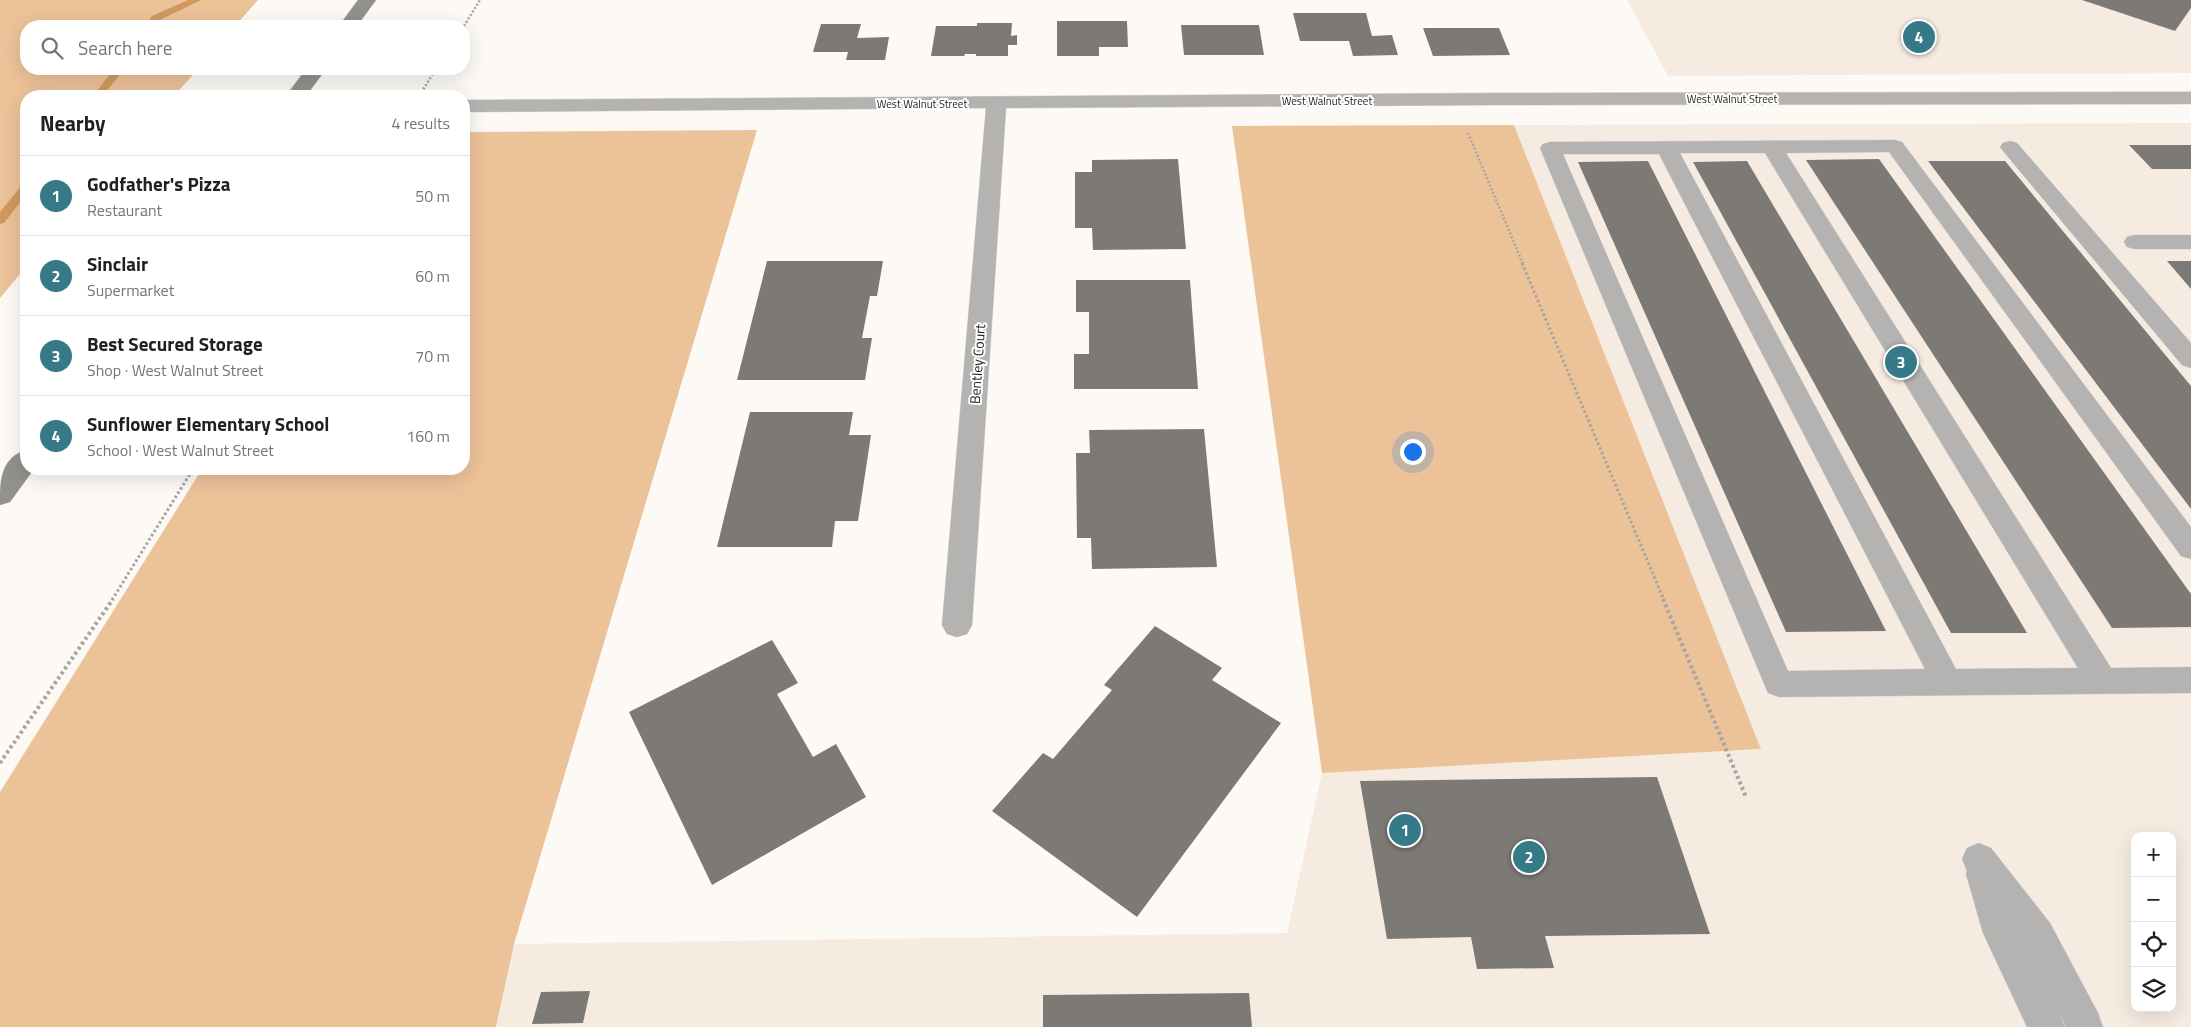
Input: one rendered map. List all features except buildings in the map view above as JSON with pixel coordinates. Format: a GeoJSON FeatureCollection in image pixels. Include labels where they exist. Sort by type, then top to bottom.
{"type":"FeatureCollection","features":[{"type":"Feature","properties":{"kind":"main road"},"geometry":{"type":"LineString","coordinates":[[352,20],[367,0]]}},
{"type":"Feature","properties":{"kind":"main road"},"geometry":{"type":"LineString","coordinates":[[300,90],[312,75]]}},
{"type":"Feature","properties":{"kind":"main road"},"geometry":{"type":"LineString","coordinates":[[0,495],[20,468]]}},
{"type":"Feature","properties":{"kind":"street","name":"West Walnut Street"},"geometry":{"type":"LineString","coordinates":[[470,106],[2191,98]]}},
{"type":"Feature","properties":{"kind":"street","name":"Bentley Court"},"geometry":{"type":"LineString","coordinates":[[957,625],[996,103]]}},
{"type":"Feature","properties":{"kind":"street"},"geometry":{"type":"LineString","coordinates":[[2191,548],[1895,146],[1550,148],[1779,684],[2191,680]]}},
{"type":"Feature","properties":{"kind":"street"},"geometry":{"type":"LineString","coordinates":[[1666,147],[1948,683]]}},
{"type":"Feature","properties":{"kind":"street"},"geometry":{"type":"LineString","coordinates":[[1772,147],[2103,681]]}},
{"type":"Feature","properties":{"kind":"street"},"geometry":{"type":"LineString","coordinates":[[2010,147],[2191,359]]}},
{"type":"Feature","properties":{"kind":"street"},"geometry":{"type":"LineString","coordinates":[[2135,242],[2191,242]]}},
{"type":"Feature","properties":{"kind":"street"},"geometry":{"type":"LineString","coordinates":[[2046,1027],[2001,933],[1979,859],[2038,935],[2086,1026]]}},
{"type":"Feature","properties":{"kind":"path"},"geometry":{"type":"LineString","coordinates":[[468,20],[480,0]]}},
{"type":"Feature","properties":{"kind":"path"},"geometry":{"type":"LineString","coordinates":[[423,90],[432,75]]}},
{"type":"Feature","properties":{"kind":"path"},"geometry":{"type":"LineString","coordinates":[[1454,100],[1746,797]]}},
{"type":"Feature","properties":{"kind":"path"},"geometry":{"type":"LineString","coordinates":[[0,763],[129,575],[189,475]]}},
{"type":"Feature","properties":{"kind":"shaded area"},"geometry":{"type":"Polygon","coordinates":[[[0,0],[258,0],[240,20],[20,20],[20,75],[193,75],[179,90],[20,90],[20,274],[0,298],[0,0]]]}},
{"type":"Feature","properties":{"kind":"shaded area"},"geometry":{"type":"Polygon","coordinates":[[[1627,0],[2191,0],[2191,73],[1668,76],[1627,0]]]}},
{"type":"Feature","properties":{"kind":"shaded area"},"geometry":{"type":"Polygon","coordinates":[[[2191,123],[2191,1027],[496,1027],[514,944],[1287,933],[1322,773],[1761,749],[1514,125],[2191,123]]]}},
{"type":"Feature","properties":{"kind":"shaded area"},"geometry":{"type":"Polygon","coordinates":[[[1514,125],[1761,749],[1322,773],[1232,126],[1514,125]]]}},
{"type":"Feature","properties":{"kind":"shaded area"},"geometry":{"type":"Polygon","coordinates":[[[757,130],[514,944],[496,1027],[0,1027],[0,792],[198,475],[470,475],[470,132],[757,130]]]}},
{"type":"Feature","properties":{"kind":"waterway"},"geometry":{"type":"LineString","coordinates":[[154,20],[196,0]]}},
{"type":"Feature","properties":{"kind":"waterway"},"geometry":{"type":"LineString","coordinates":[[103,90],[114,75]]}},
{"type":"Feature","properties":{"kind":"waterway"},"geometry":{"type":"LineString","coordinates":[[0,220],[20,195]]}},
{"type":"Feature","properties":{"kind":"place","name":"Sunflower Elementary School"},"geometry":{"type":"Point","coordinates":[1919,37]}},
{"type":"Feature","properties":{"kind":"place","name":"Best Secured Storage"},"geometry":{"type":"Point","coordinates":[1901,362]}},
{"type":"Feature","properties":{"kind":"place","name":"Godfather's Pizza"},"geometry":{"type":"Point","coordinates":[1405,830]}},
{"type":"Feature","properties":{"kind":"place","name":"Sinclair"},"geometry":{"type":"Point","coordinates":[1529,857]}}]}
